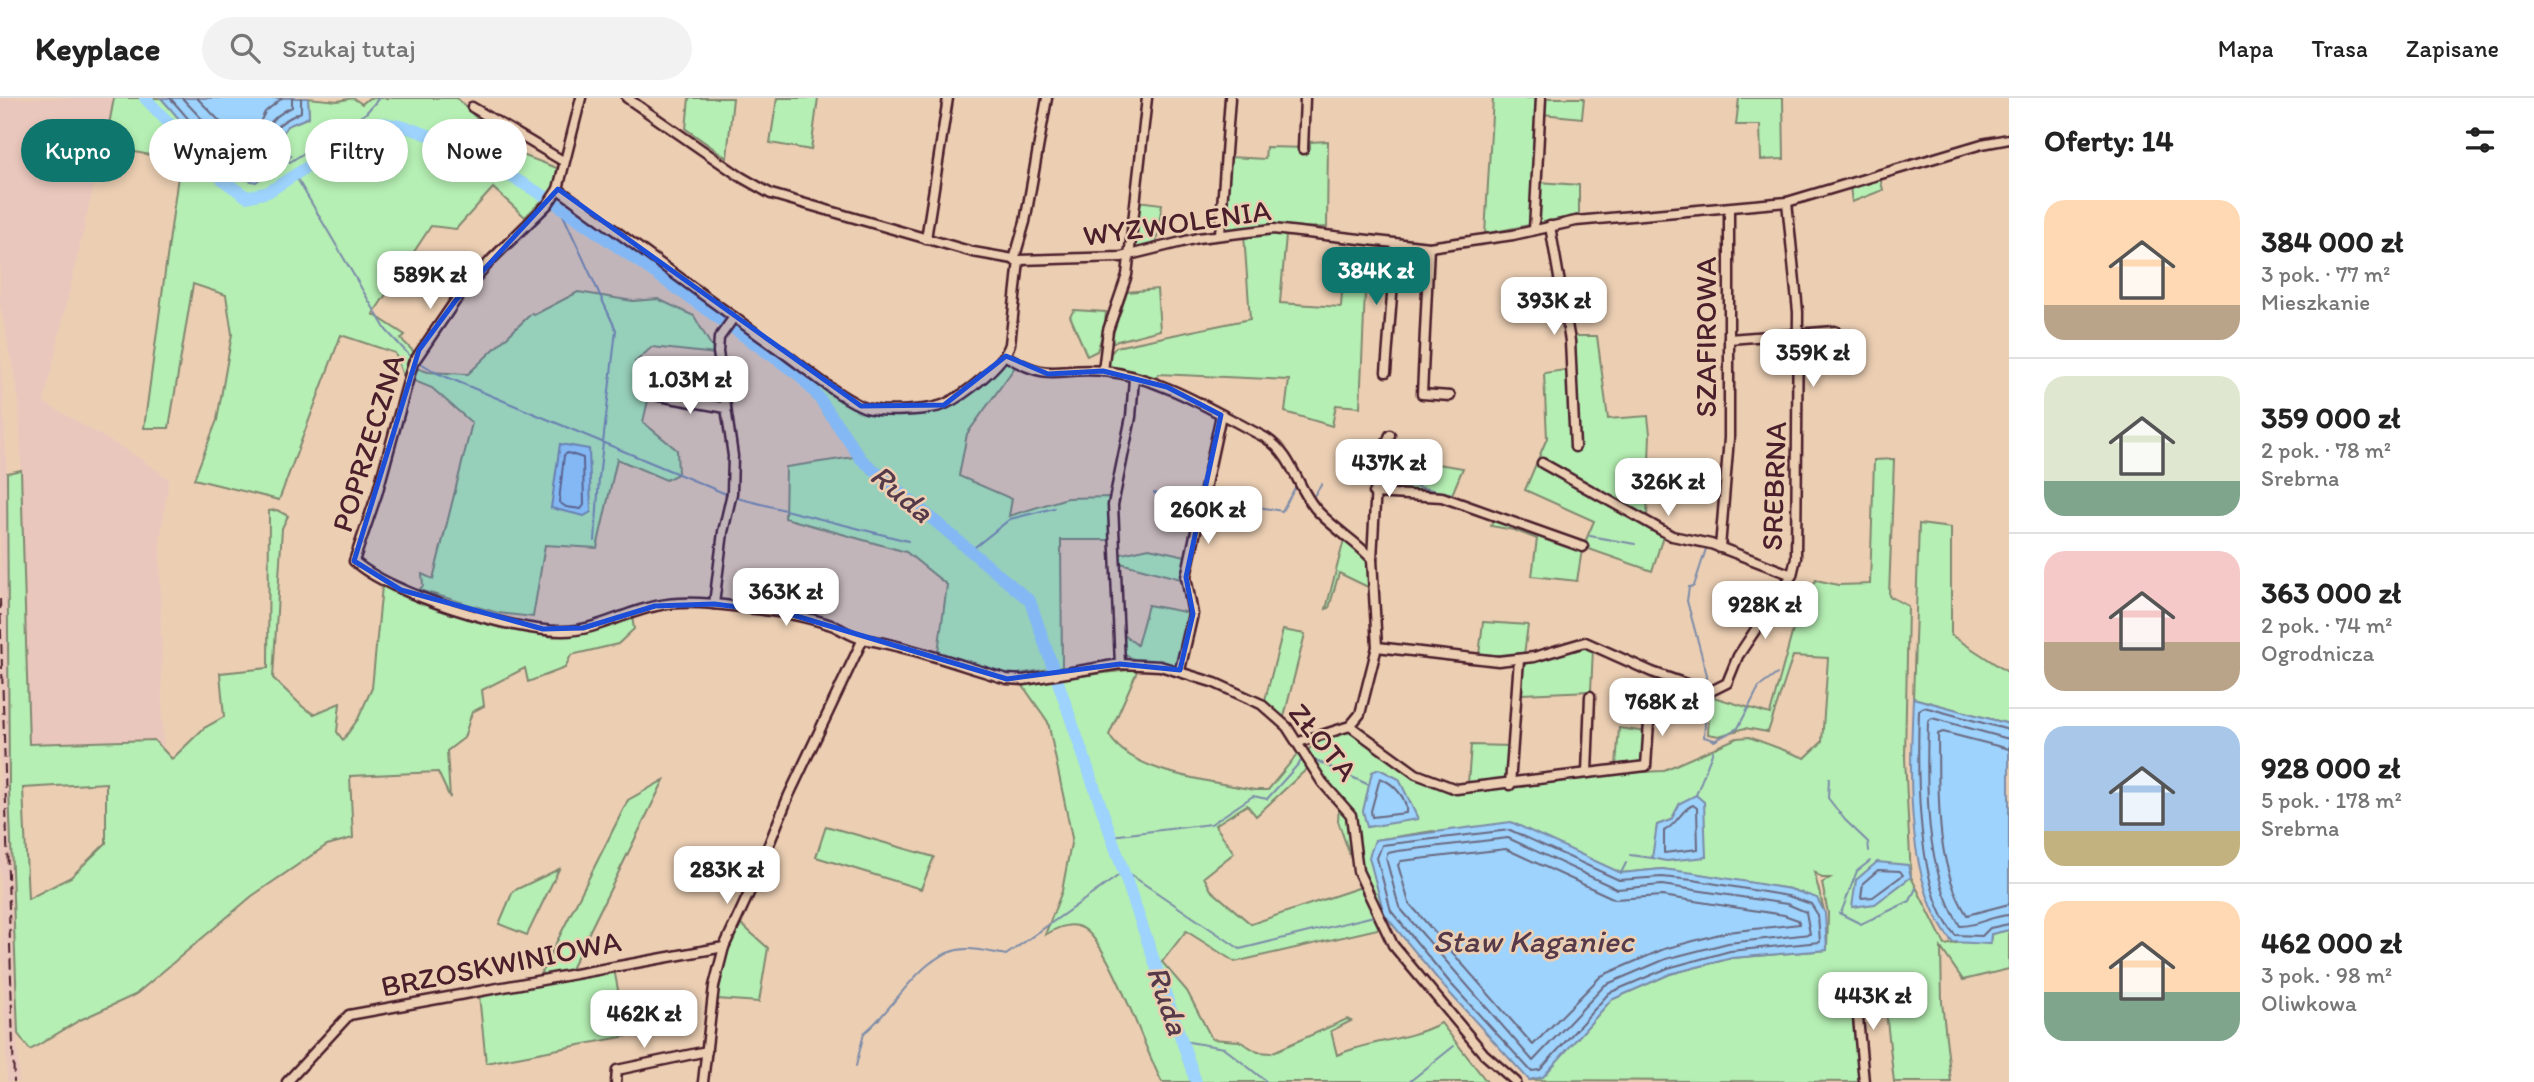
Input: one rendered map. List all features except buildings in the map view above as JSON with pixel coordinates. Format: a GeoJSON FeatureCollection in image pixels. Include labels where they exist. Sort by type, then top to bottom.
{"type":"FeatureCollection","features":[{"type":"Feature","properties":{"kind":"street","name":"POPRZECZNA"},"geometry":{"type":"LineString","coordinates":[[354,561],[377,494],[406,382],[419,350],[456,300],[548,204],[558,189],[581,98]]}},
{"type":"Feature","properties":{"kind":"street","name":"WYZWOLENIA"},"geometry":{"type":"LineString","coordinates":[[627,98],[758,188],[926,239],[1016,260],[1127,256],[1220,234],[1273,229],[1429,247],[1623,215],[1729,209],[1787,202],[1982,144],[2009,139]]}},
{"type":"Feature","properties":{"kind":"street"},"geometry":{"type":"LineString","coordinates":[[926,239],[948,98]]}},
{"type":"Feature","properties":{"kind":"street"},"geometry":{"type":"LineString","coordinates":[[558,189],[845,396],[871,410],[931,408],[944,405],[1006,356],[1016,260],[1026,222],[1047,98]]}},
{"type":"Feature","properties":{"kind":"street"},"geometry":{"type":"LineString","coordinates":[[1103,371],[1108,330],[1127,275],[1127,256],[1147,98]]}},
{"type":"Feature","properties":{"kind":"street"},"geometry":{"type":"LineString","coordinates":[[1220,234],[1230,98]]}},
{"type":"Feature","properties":{"kind":"street"},"geometry":{"type":"LineString","coordinates":[[1303,149],[1305,98]]}},
{"type":"Feature","properties":{"kind":"street"},"geometry":{"type":"LineString","coordinates":[[1534,230],[1541,98]]}},
{"type":"Feature","properties":{"kind":"street"},"geometry":{"type":"LineString","coordinates":[[472,107],[563,161]]}},
{"type":"Feature","properties":{"kind":"street","name":"SREBRNA"},"geometry":{"type":"LineString","coordinates":[[1377,647],[1488,660],[1519,659],[1586,642],[1652,673],[1709,692],[1727,683],[1738,656],[1791,575],[1796,558],[1799,333],[1787,202]]}},
{"type":"Feature","properties":{"kind":"street","name":"SZAFIROWA"},"geometry":{"type":"LineString","coordinates":[[1720,548],[1729,438],[1729,209]]}},
{"type":"Feature","properties":{"kind":"street"},"geometry":{"type":"LineString","coordinates":[[1550,226],[1570,341],[1575,447]]}},
{"type":"Feature","properties":{"kind":"street"},"geometry":{"type":"LineString","coordinates":[[1386,372],[1396,244]]}},
{"type":"Feature","properties":{"kind":"street"},"geometry":{"type":"LineString","coordinates":[[1429,247],[1422,394],[1450,396]]}},
{"type":"Feature","properties":{"kind":"street"},"geometry":{"type":"LineString","coordinates":[[714,604],[723,532],[732,493],[733,456],[718,352],[719,338],[734,317]]}},
{"type":"Feature","properties":{"kind":"street"},"geometry":{"type":"LineString","coordinates":[[1729,339],[1835,331]]}},
{"type":"Feature","properties":{"kind":"street"},"geometry":{"type":"LineString","coordinates":[[1006,356],[1030,369],[1048,374],[1103,371],[1167,387],[1281,448],[1318,511],[1353,538],[1372,559]]}},
{"type":"Feature","properties":{"kind":"street"},"geometry":{"type":"LineString","coordinates":[[1121,664],[1113,506],[1131,417],[1134,378]]}},
{"type":"Feature","properties":{"kind":"street"},"geometry":{"type":"LineString","coordinates":[[659,396],[726,408]]}},
{"type":"Feature","properties":{"kind":"street"},"geometry":{"type":"LineString","coordinates":[[1180,670],[1193,614],[1186,579],[1221,415]]}},
{"type":"Feature","properties":{"kind":"street"},"geometry":{"type":"LineString","coordinates":[[1299,742],[1350,726],[1360,714],[1377,647],[1372,559],[1374,493],[1377,467],[1390,435]]}},
{"type":"Feature","properties":{"kind":"street"},"geometry":{"type":"LineString","coordinates":[[1542,463],[1657,529],[1720,548],[1791,575]]}},
{"type":"Feature","properties":{"kind":"street"},"geometry":{"type":"LineString","coordinates":[[1374,493],[1442,497],[1584,547]]}},
{"type":"Feature","properties":{"kind":"street","name":"ZŁOTA"},"geometry":{"type":"LineString","coordinates":[[354,561],[378,580],[401,590],[513,623],[565,631],[679,603],[714,604],[786,613],[833,626],[863,639],[1007,679],[1024,680],[1121,664],[1180,670],[1261,704],[1299,742],[1317,774],[1351,815],[1359,871],[1393,945],[1484,1054],[1516,1082]]}},
{"type":"Feature","properties":{"kind":"street"},"geometry":{"type":"LineString","coordinates":[[703,1082],[714,986],[724,947],[789,795],[863,639]]}},
{"type":"Feature","properties":{"kind":"street"},"geometry":{"type":"LineString","coordinates":[[1510,785],[1519,659]]}},
{"type":"Feature","properties":{"kind":"street"},"geometry":{"type":"LineString","coordinates":[[1587,774],[1590,696]]}},
{"type":"Feature","properties":{"kind":"street"},"geometry":{"type":"LineString","coordinates":[[1350,726],[1416,774],[1456,789],[1510,785],[1646,766],[1650,708]]}},
{"type":"Feature","properties":{"kind":"street","name":"BRZOSKWINIOWA"},"geometry":{"type":"LineString","coordinates":[[287,1082],[349,1015],[724,947]]}},
{"type":"Feature","properties":{"kind":"street"},"geometry":{"type":"LineString","coordinates":[[1855,985],[1864,1082]]}},
{"type":"Feature","properties":{"kind":"street"},"geometry":{"type":"LineString","coordinates":[[616,1082],[617,1070],[706,1051]]}},
{"type":"Feature","properties":{"kind":"highlighted area"},"geometry":{"type":"Polygon","coordinates":[[[558,189],[861,406],[944,405],[1006,356],[1048,374],[1103,371],[1167,387],[1221,415],[1186,577],[1193,614],[1180,670],[1120,664],[1007,679],[786,613],[714,604],[655,606],[583,628],[543,629],[401,590],[354,561],[419,350],[456,300],[558,189]]]}},
{"type":"Feature","properties":{"kind":"shaded area"},"geometry":{"type":"Polygon","coordinates":[[[0,98],[114,98],[109,119],[21,119],[21,182],[95,182],[44,402],[138,457],[169,479],[160,543],[163,751],[154,740],[29,744],[19,402],[0,305],[0,98]]]}},
{"type":"Feature","properties":{"kind":"shaded area"},"geometry":{"type":"Polygon","coordinates":[[[0,333],[7,473],[9,813],[19,1082],[7,1082],[0,889],[0,333]]]}},
{"type":"Feature","properties":{"kind":"green space"},"geometry":{"type":"Polygon","coordinates":[[[114,98],[161,98],[180,119],[149,119],[149,155],[135,152],[135,119],[110,119],[114,98]]]}},
{"type":"Feature","properties":{"kind":"green space"},"geometry":{"type":"Polygon","coordinates":[[[308,98],[338,101],[353,98],[362,104],[369,98],[457,98],[477,119],[422,119],[422,182],[527,182],[527,157],[557,168],[555,188],[525,217],[493,188],[456,229],[431,226],[373,314],[405,335],[401,339],[414,352],[403,376],[395,353],[341,335],[279,500],[194,479],[217,420],[232,334],[226,295],[193,284],[169,428],[144,428],[177,182],[291,182],[291,124],[309,117],[308,98]]]}},
{"type":"Feature","properties":{"kind":"green space"},"geometry":{"type":"Polygon","coordinates":[[[689,98],[733,98],[727,158],[686,129],[689,98]]]}},
{"type":"Feature","properties":{"kind":"green space"},"geometry":{"type":"Polygon","coordinates":[[[777,98],[818,98],[811,150],[770,143],[777,98]]]}},
{"type":"Feature","properties":{"kind":"green space"},"geometry":{"type":"Polygon","coordinates":[[[1493,98],[1539,98],[1539,182],[1579,185],[1579,215],[1485,234],[1493,98]]]}},
{"type":"Feature","properties":{"kind":"green space"},"geometry":{"type":"Polygon","coordinates":[[[1543,98],[1584,98],[1582,118],[1542,114],[1543,98]]]}},
{"type":"Feature","properties":{"kind":"green space"},"geometry":{"type":"Polygon","coordinates":[[[1739,98],[1783,98],[1784,159],[1761,160],[1760,125],[1736,125],[1739,98]]]}},
{"type":"Feature","properties":{"kind":"green space"},"geometry":{"type":"Polygon","coordinates":[[[1328,141],[1327,227],[1223,230],[1229,157],[1265,159],[1266,147],[1310,148],[1310,142],[1328,141]]]}},
{"type":"Feature","properties":{"kind":"green space"},"geometry":{"type":"Polygon","coordinates":[[[1880,178],[1883,190],[1852,202],[1850,187],[1880,178]]]}},
{"type":"Feature","properties":{"kind":"green space"},"geometry":{"type":"Polygon","coordinates":[[[1137,201],[1162,204],[1156,244],[1130,252],[1137,201]]]}},
{"type":"Feature","properties":{"kind":"green space"},"geometry":{"type":"Polygon","coordinates":[[[1244,234],[1286,235],[1280,303],[1341,307],[1342,292],[1365,292],[1360,407],[1336,405],[1332,426],[1285,412],[1289,380],[1158,374],[1157,379],[1108,367],[1110,354],[1116,347],[1250,319],[1244,234]]]}},
{"type":"Feature","properties":{"kind":"green space"},"geometry":{"type":"Polygon","coordinates":[[[1157,289],[1160,330],[1110,343],[1127,292],[1157,289]]]}},
{"type":"Feature","properties":{"kind":"green space"},"geometry":{"type":"Polygon","coordinates":[[[578,292],[633,301],[658,299],[694,316],[716,354],[652,347],[635,362],[652,383],[643,422],[677,450],[678,474],[666,480],[617,459],[597,548],[545,545],[533,617],[498,613],[419,590],[423,586],[422,574],[433,579],[472,423],[432,388],[412,380],[416,368],[428,372],[468,374],[532,313],[534,315],[578,292]]]}},
{"type":"Feature","properties":{"kind":"green space"},"geometry":{"type":"Polygon","coordinates":[[[1074,310],[1106,312],[1097,351],[1087,356],[1070,316],[1074,310]]]}},
{"type":"Feature","properties":{"kind":"green space"},"geometry":{"type":"Polygon","coordinates":[[[735,322],[861,410],[941,411],[969,393],[1007,360],[1015,367],[967,434],[959,476],[1012,499],[1009,516],[1067,498],[1109,497],[1111,540],[1061,540],[1062,667],[1012,675],[938,652],[947,585],[906,552],[785,518],[786,467],[854,457],[807,389],[735,322]]]}},
{"type":"Feature","properties":{"kind":"green space"},"geometry":{"type":"Polygon","coordinates":[[[1572,336],[1597,336],[1608,419],[1648,416],[1650,434],[1647,519],[1666,527],[1652,571],[1583,547],[1594,521],[1525,490],[1547,438],[1544,373],[1572,369],[1572,336]]]}},
{"type":"Feature","properties":{"kind":"green space"},"geometry":{"type":"Polygon","coordinates":[[[1386,456],[1463,468],[1451,497],[1431,490],[1379,490],[1386,456]]]}},
{"type":"Feature","properties":{"kind":"green space"},"geometry":{"type":"Polygon","coordinates":[[[1894,459],[1889,596],[1908,606],[1905,758],[1911,877],[1945,945],[1968,941],[1990,944],[1991,934],[2009,930],[2009,969],[1963,980],[1941,948],[1942,1002],[1951,1082],[1894,1082],[1882,977],[1862,979],[1859,984],[1858,980],[1852,984],[1862,1082],[1529,1080],[1543,1076],[1611,1000],[1670,974],[1732,958],[1827,950],[1828,913],[1822,883],[1830,878],[1822,878],[1814,872],[1824,910],[1816,898],[1790,889],[1662,869],[1621,873],[1579,856],[1433,831],[1375,840],[1385,914],[1382,928],[1235,962],[1186,931],[1162,962],[1187,991],[1212,1039],[1239,1041],[1258,1052],[1271,1053],[1347,1019],[1351,1021],[1331,1031],[1337,1055],[1441,1023],[1487,1082],[1162,1082],[1114,972],[1091,935],[1080,927],[1071,925],[1045,935],[1062,891],[1072,838],[1048,722],[1021,683],[1138,669],[1109,735],[1135,759],[1174,774],[1255,790],[1268,790],[1300,751],[1309,767],[1256,816],[1247,805],[1215,825],[1234,853],[1204,877],[1211,890],[1251,924],[1361,887],[1338,821],[1339,804],[1307,752],[1317,739],[1348,730],[1418,780],[1453,791],[1522,787],[1598,774],[1662,771],[1737,738],[1749,737],[1805,758],[1822,742],[1828,658],[1793,656],[1768,732],[1745,728],[1719,736],[1708,734],[1710,696],[1770,714],[1799,608],[1816,580],[1838,585],[1870,584],[1874,460],[1894,459]],[[1671,820],[1657,825],[1655,848],[1666,861],[1706,856],[1671,820]]]}},
{"type":"Feature","properties":{"kind":"green space"},"geometry":{"type":"Polygon","coordinates":[[[21,470],[29,744],[154,740],[172,759],[204,728],[224,717],[220,673],[268,668],[269,511],[277,510],[288,516],[282,528],[273,678],[314,714],[340,703],[337,732],[343,740],[358,719],[372,688],[382,586],[478,619],[530,632],[575,634],[632,616],[634,629],[618,644],[571,655],[565,668],[528,682],[525,668],[482,690],[484,706],[472,712],[464,738],[447,751],[450,798],[438,772],[350,776],[353,838],[327,845],[252,896],[135,995],[80,1020],[30,1050],[18,1034],[9,788],[7,473],[21,470]],[[106,783],[23,788],[28,899],[71,877],[106,843],[106,783]]]}},
{"type":"Feature","properties":{"kind":"green space"},"geometry":{"type":"Polygon","coordinates":[[[1493,519],[1582,550],[1577,581],[1532,576],[1537,539],[1514,530],[1491,526],[1493,519]]]}},
{"type":"Feature","properties":{"kind":"green space"},"geometry":{"type":"Polygon","coordinates":[[[1919,524],[1951,528],[1951,635],[2009,673],[2009,724],[1913,698],[1919,524]]]}},
{"type":"Feature","properties":{"kind":"green space"},"geometry":{"type":"Polygon","coordinates":[[[1345,536],[1370,562],[1372,589],[1339,573],[1329,608],[1326,609],[1345,536]]]}},
{"type":"Feature","properties":{"kind":"green space"},"geometry":{"type":"Polygon","coordinates":[[[1149,548],[1186,556],[1181,579],[1120,563],[1118,569],[1117,555],[1149,548]]]}},
{"type":"Feature","properties":{"kind":"green space"},"geometry":{"type":"Polygon","coordinates":[[[1148,605],[1190,613],[1176,665],[1139,663],[1124,653],[1122,633],[1137,645],[1148,605]]]}},
{"type":"Feature","properties":{"kind":"green space"},"geometry":{"type":"Polygon","coordinates":[[[1483,622],[1528,625],[1524,655],[1479,655],[1483,622]]]}},
{"type":"Feature","properties":{"kind":"green space"},"geometry":{"type":"Polygon","coordinates":[[[1283,630],[1305,634],[1284,717],[1264,704],[1283,630]]]}},
{"type":"Feature","properties":{"kind":"green space"},"geometry":{"type":"Polygon","coordinates":[[[1582,647],[1593,649],[1591,691],[1522,694],[1522,670],[1527,661],[1582,647]]]}},
{"type":"Feature","properties":{"kind":"green space"},"geometry":{"type":"Polygon","coordinates":[[[1619,728],[1647,732],[1642,764],[1616,766],[1619,728]]]}},
{"type":"Feature","properties":{"kind":"green space"},"geometry":{"type":"Polygon","coordinates":[[[1471,745],[1511,746],[1508,777],[1503,782],[1468,783],[1471,745]]]}},
{"type":"Feature","properties":{"kind":"green space"},"geometry":{"type":"Polygon","coordinates":[[[664,780],[570,971],[539,977],[628,800],[664,780]]]}},
{"type":"Feature","properties":{"kind":"green space"},"geometry":{"type":"Polygon","coordinates":[[[826,826],[934,857],[921,889],[816,857],[826,826]]]}},
{"type":"Feature","properties":{"kind":"green space"},"geometry":{"type":"Polygon","coordinates":[[[559,869],[527,935],[499,924],[513,891],[559,869]]]}},
{"type":"Feature","properties":{"kind":"green space"},"geometry":{"type":"Polygon","coordinates":[[[740,923],[768,948],[759,1002],[717,999],[727,953],[740,923]]]}},
{"type":"Feature","properties":{"kind":"green space"},"geometry":{"type":"Polygon","coordinates":[[[614,969],[627,1036],[486,1063],[479,995],[614,969]]]}},
{"type":"Feature","properties":{"kind":"water"},"geometry":{"type":"Polygon","coordinates":[[[161,98],[308,98],[309,117],[291,124],[291,119],[179,119],[161,98]]]}},
{"type":"Feature","properties":{"kind":"water"},"geometry":{"type":"Polygon","coordinates":[[[560,444],[589,449],[591,512],[584,516],[551,508],[560,444]]]}},
{"type":"Feature","properties":{"kind":"water"},"geometry":{"type":"Polygon","coordinates":[[[1913,698],[2009,724],[2009,930],[1991,934],[1990,944],[1952,942],[1936,918],[1925,889],[1913,825],[1913,698]]]}},
{"type":"Feature","properties":{"kind":"water"},"geometry":{"type":"Polygon","coordinates":[[[1379,769],[1399,779],[1418,819],[1367,827],[1363,811],[1372,772],[1379,769]]]}},
{"type":"Feature","properties":{"kind":"water"},"geometry":{"type":"Polygon","coordinates":[[[1696,795],[1704,802],[1706,857],[1666,861],[1652,858],[1657,825],[1671,820],[1680,803],[1696,795]]]}},
{"type":"Feature","properties":{"kind":"water","name":"Staw Kaganiec"},"geometry":{"type":"Polygon","coordinates":[[[1511,822],[1621,873],[1662,869],[1694,873],[1790,889],[1817,898],[1825,913],[1827,950],[1732,958],[1670,974],[1611,1000],[1543,1077],[1529,1080],[1445,988],[1384,914],[1369,857],[1375,840],[1511,822]]]}},
{"type":"Feature","properties":{"kind":"water"},"geometry":{"type":"Polygon","coordinates":[[[1877,862],[1908,865],[1911,877],[1875,904],[1852,907],[1856,880],[1877,862]]]}},
{"type":"Feature","properties":{"kind":"waterway","name":"Ruda"},"geometry":{"type":"LineString","coordinates":[[145,98],[224,181],[247,197],[268,192],[376,123],[395,125],[440,140],[488,163],[548,198]]}},
{"type":"Feature","properties":{"kind":"waterway"},"geometry":{"type":"LineString","coordinates":[[291,161],[366,113],[379,98]]}},
{"type":"Feature","properties":{"kind":"waterway"},"geometry":{"type":"LineString","coordinates":[[295,175],[386,330],[410,356]]}},
{"type":"Feature","properties":{"kind":"waterway","name":"Ruda"},"geometry":{"type":"LineString","coordinates":[[554,202],[724,322]]}},
{"type":"Feature","properties":{"kind":"waterway"},"geometry":{"type":"LineString","coordinates":[[559,206],[616,330],[599,478],[595,541]]}},
{"type":"Feature","properties":{"kind":"waterway","name":"Ruda"},"geometry":{"type":"LineString","coordinates":[[733,328],[799,375],[817,395],[861,459],[1030,601],[1053,668]]}},
{"type":"Feature","properties":{"kind":"waterway"},"geometry":{"type":"LineString","coordinates":[[419,362],[437,373],[726,494]]}},
{"type":"Feature","properties":{"kind":"waterway"},"geometry":{"type":"LineString","coordinates":[[1313,497],[1322,484]]}},
{"type":"Feature","properties":{"kind":"waterway"},"geometry":{"type":"LineString","coordinates":[[1207,498],[1282,511],[1296,486]]}},
{"type":"Feature","properties":{"kind":"waterway"},"geometry":{"type":"LineString","coordinates":[[1380,488],[1413,486],[1452,494]]}},
{"type":"Feature","properties":{"kind":"waterway"},"geometry":{"type":"LineString","coordinates":[[1154,493],[1199,501]]}},
{"type":"Feature","properties":{"kind":"waterway"},"geometry":{"type":"LineString","coordinates":[[737,498],[908,541]]}},
{"type":"Feature","properties":{"kind":"waterway"},"geometry":{"type":"LineString","coordinates":[[970,551],[1010,519],[1054,508]]}},
{"type":"Feature","properties":{"kind":"waterway"},"geometry":{"type":"LineString","coordinates":[[1590,536],[1635,544]]}},
{"type":"Feature","properties":{"kind":"waterway"},"geometry":{"type":"LineString","coordinates":[[1706,549],[1694,586],[1689,587],[1687,601],[1707,675],[1707,688]]}},
{"type":"Feature","properties":{"kind":"waterway"},"geometry":{"type":"LineString","coordinates":[[1714,741],[1738,728],[1759,687],[1777,674]]}},
{"type":"Feature","properties":{"kind":"waterway","name":"Ruda"},"geometry":{"type":"LineString","coordinates":[[1057,679],[1196,1082]]}},
{"type":"Feature","properties":{"kind":"waterway"},"geometry":{"type":"LineString","coordinates":[[1707,697],[1704,737],[1714,740]]}},
{"type":"Feature","properties":{"kind":"waterway"},"geometry":{"type":"LineString","coordinates":[[1696,795],[1713,751]]}},
{"type":"Feature","properties":{"kind":"waterway"},"geometry":{"type":"LineString","coordinates":[[1313,759],[1369,785]]}},
{"type":"Feature","properties":{"kind":"waterway"},"geometry":{"type":"LineString","coordinates":[[1111,836],[1211,824],[1253,796],[1267,799],[1302,760]]}},
{"type":"Feature","properties":{"kind":"waterway"},"geometry":{"type":"LineString","coordinates":[[1829,778],[1828,798],[1845,820],[1868,842],[1869,851]]}},
{"type":"Feature","properties":{"kind":"waterway"},"geometry":{"type":"LineString","coordinates":[[1630,855],[1652,858]]}},
{"type":"Feature","properties":{"kind":"waterway"},"geometry":{"type":"LineString","coordinates":[[1841,913],[1857,871],[1870,861]]}},
{"type":"Feature","properties":{"kind":"waterway"},"geometry":{"type":"LineString","coordinates":[[1621,873],[1626,863]]}},
{"type":"Feature","properties":{"kind":"waterway"},"geometry":{"type":"LineString","coordinates":[[856,1066],[864,1033],[923,969],[937,958],[952,951],[968,949],[1006,955],[1125,871],[1240,949],[1374,916]]}},
{"type":"Feature","properties":{"kind":"waterway"},"geometry":{"type":"LineString","coordinates":[[1839,913],[1861,924],[1910,901],[1916,888]]}},
{"type":"Feature","properties":{"kind":"waterway"},"geometry":{"type":"LineString","coordinates":[[1183,1041],[1224,1048],[1267,1082]]}},
{"type":"Feature","properties":{"kind":"waterway"},"geometry":{"type":"LineString","coordinates":[[1409,1082],[1454,1046]]}},
{"type":"Feature","properties":{"kind":"railway"},"geometry":{"type":"LineString","coordinates":[[0,599],[14,1082]]}}]}
